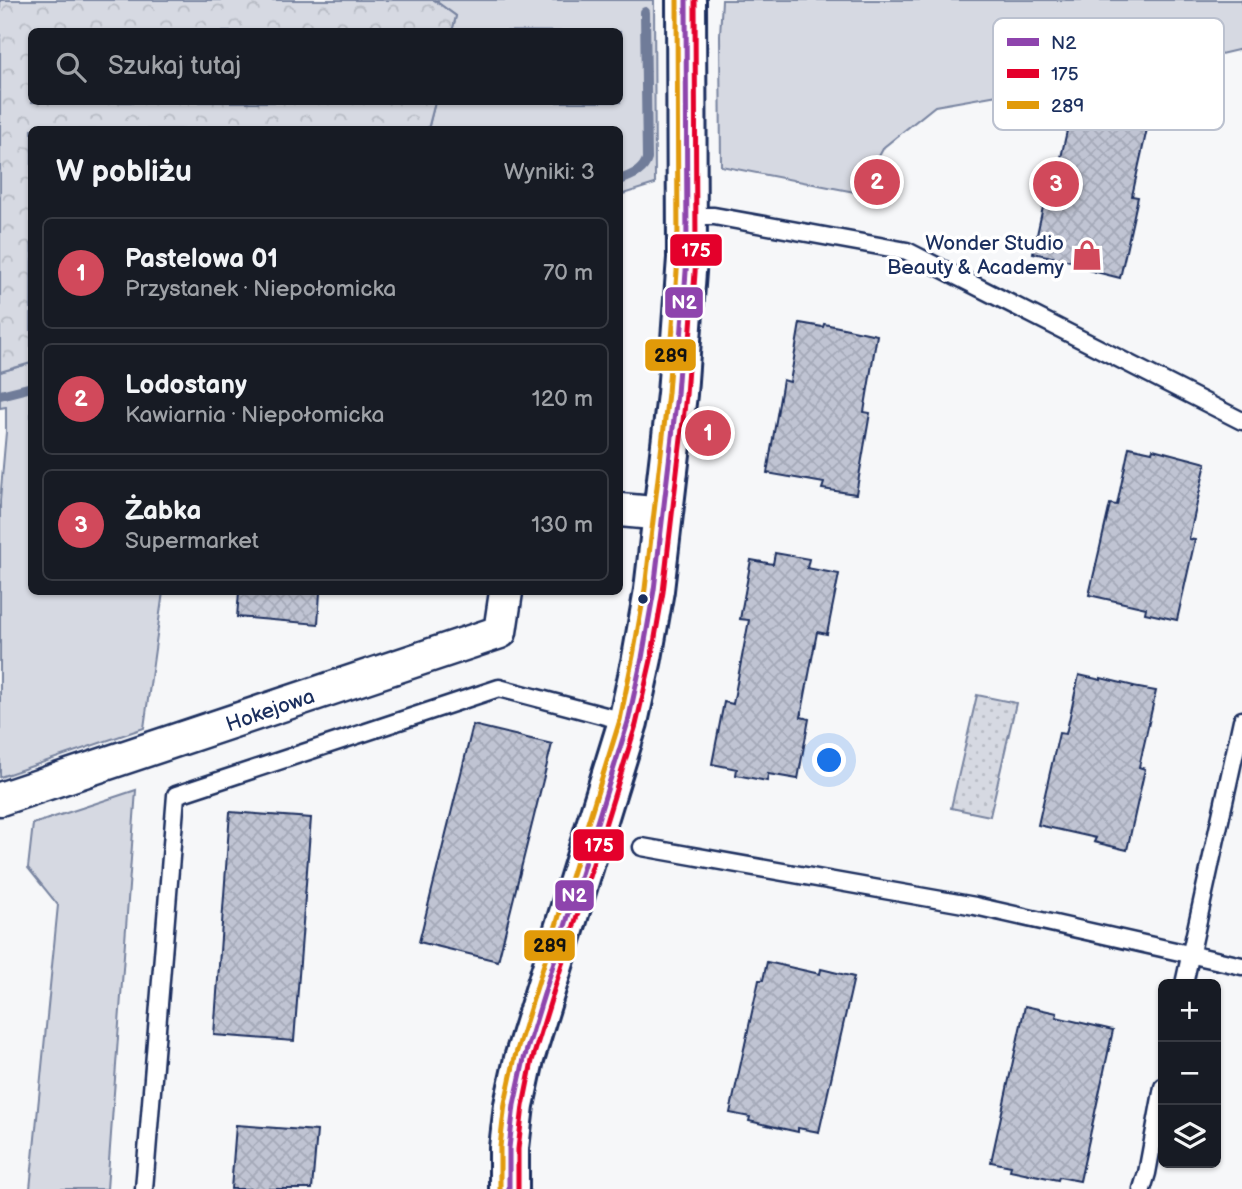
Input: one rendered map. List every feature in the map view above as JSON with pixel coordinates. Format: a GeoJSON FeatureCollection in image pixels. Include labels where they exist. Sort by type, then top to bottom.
{"type":"FeatureCollection","features":[{"type":"Feature","properties":{"kind":"main road"},"geometry":{"type":"LineString","coordinates":[[509,1189],[512,1116],[524,1059],[628,722],[654,590],[677,394],[687,258],[686,0]]}},
{"type":"Feature","properties":{"kind":"street"},"geometry":{"type":"LineString","coordinates":[[623,510],[664,514]]}},
{"type":"Feature","properties":{"kind":"street","name":"Hokejowa"},"geometry":{"type":"LineString","coordinates":[[0,800],[500,632],[506,595]]}},
{"type":"Feature","properties":{"kind":"lane"},"geometry":{"type":"LineString","coordinates":[[688,216],[714,216],[908,251],[1242,421]]}},
{"type":"Feature","properties":{"kind":"lane"},"geometry":{"type":"LineString","coordinates":[[144,1189],[176,795],[499,688],[628,722]]}},
{"type":"Feature","properties":{"kind":"lane"},"geometry":{"type":"LineString","coordinates":[[1185,979],[1242,720]]}},
{"type":"Feature","properties":{"kind":"lane"},"geometry":{"type":"LineString","coordinates":[[642,847],[975,906],[1242,966]]}},
{"type":"Feature","properties":{"kind":"lane"},"geometry":{"type":"LineString","coordinates":[[1142,1189],[1159,1105]]}},
{"type":"Feature","properties":{"kind":"green space"},"geometry":{"type":"Polygon","coordinates":[[[0,0],[434,0],[456,16],[453,28],[28,28],[28,105],[434,105],[429,126],[28,126],[28,364],[0,372],[0,0]]]}},
{"type":"Feature","properties":{"kind":"green space"},"geometry":{"type":"Polygon","coordinates":[[[434,0],[654,0],[655,184],[623,194],[623,126],[429,126],[434,105],[623,105],[623,28],[453,28],[456,16],[434,0]]]}},
{"type":"Feature","properties":{"kind":"green space"},"geometry":{"type":"Polygon","coordinates":[[[722,0],[1242,0],[1242,49],[1224,53],[1224,18],[993,18],[993,96],[935,106],[884,147],[869,175],[870,195],[721,166],[722,0]]]}},
{"type":"Feature","properties":{"kind":"green space"},"geometry":{"type":"Polygon","coordinates":[[[28,364],[28,595],[163,595],[144,728],[0,777],[0,501],[6,407],[0,408],[0,372],[28,364]]]}},
{"type":"Feature","properties":{"kind":"green space"},"geometry":{"type":"Polygon","coordinates":[[[977,695],[1016,703],[990,816],[951,808],[977,695]]]}},
{"type":"Feature","properties":{"kind":"green space"},"geometry":{"type":"Polygon","coordinates":[[[136,790],[107,1189],[30,1189],[58,905],[28,868],[33,824],[136,790]]]}},
{"type":"Feature","properties":{"kind":"building"},"geometry":{"type":"Polygon","coordinates":[[[1067,130],[1147,130],[1132,196],[1138,197],[1120,278],[1088,270],[1089,265],[1033,253],[1053,161],[1060,162],[1067,130]]]}},
{"type":"Feature","properties":{"kind":"building"},"geometry":{"type":"Polygon","coordinates":[[[800,323],[823,327],[824,324],[877,335],[864,412],[870,413],[856,494],[822,489],[824,483],[767,473],[783,380],[790,382],[800,323]]]}},
{"type":"Feature","properties":{"kind":"building"},"geometry":{"type":"Polygon","coordinates":[[[1129,447],[1152,452],[1153,449],[1206,463],[1189,539],[1195,540],[1177,620],[1145,613],[1146,608],[1089,595],[1110,504],[1117,505],[1129,447]]]}},
{"type":"Feature","properties":{"kind":"building"},"geometry":{"type":"Polygon","coordinates":[[[775,553],[809,559],[807,568],[839,574],[827,634],[817,632],[801,717],[809,719],[798,779],[768,774],[767,781],[736,775],[737,769],[712,764],[724,702],[733,704],[749,620],[740,619],[751,560],[773,564],[775,553]]]}},
{"type":"Feature","properties":{"kind":"building"},"geometry":{"type":"Polygon","coordinates":[[[239,595],[320,595],[318,624],[237,617],[239,595]]]}},
{"type":"Feature","properties":{"kind":"building"},"geometry":{"type":"Polygon","coordinates":[[[1079,675],[1156,691],[1139,767],[1145,769],[1127,850],[1094,842],[1096,838],[1038,825],[1059,733],[1066,734],[1079,675]]]}},
{"type":"Feature","properties":{"kind":"building"},"geometry":{"type":"Polygon","coordinates":[[[473,725],[552,744],[498,961],[419,942],[473,725]]]}},
{"type":"Feature","properties":{"kind":"building"},"geometry":{"type":"Polygon","coordinates":[[[230,812],[311,818],[294,1041],[214,1035],[230,812]]]}},
{"type":"Feature","properties":{"kind":"building"},"geometry":{"type":"Polygon","coordinates":[[[767,962],[820,974],[821,969],[854,977],[819,1132],[798,1128],[798,1132],[749,1121],[750,1117],[730,1113],[759,980],[763,980],[767,962]]]}},
{"type":"Feature","properties":{"kind":"building"},"geometry":{"type":"Polygon","coordinates":[[[1025,1006],[1057,1013],[1056,1017],[1113,1030],[1080,1181],[1059,1177],[1058,1180],[1010,1170],[1011,1166],[991,1162],[1025,1006]]]}},
{"type":"Feature","properties":{"kind":"building"},"geometry":{"type":"Polygon","coordinates":[[[236,1125],[317,1131],[312,1189],[231,1189],[236,1125]]]}},
{"type":"Feature","properties":{"kind":"waterway"},"geometry":{"type":"LineString","coordinates":[[623,179],[640,170],[647,159],[645,12]]}},
{"type":"Feature","properties":{"kind":"waterway"},"geometry":{"type":"LineString","coordinates":[[0,395],[28,388]]}},
{"type":"Feature","properties":{"kind":"transit line","name":"289"},"geometry":{"type":"LineString","coordinates":[[500,1189],[500,1147],[505,1103],[515,1057],[620,720],[645,589],[668,393],[678,258],[677,0]]}},
{"type":"Feature","properties":{"kind":"transit line","name":"N2"},"geometry":{"type":"LineString","coordinates":[[509,1189],[509,1148],[514,1105],[524,1059],[628,722],[654,590],[677,394],[687,258],[686,0]]}},
{"type":"Feature","properties":{"kind":"transit line","name":"175"},"geometry":{"type":"LineString","coordinates":[[518,1189],[518,1149],[532,1061],[636,725],[663,592],[686,395],[696,259],[695,0]]}},
{"type":"Feature","properties":{"kind":"place","name":"Lodostany"},"geometry":{"type":"Point","coordinates":[877,182]}},
{"type":"Feature","properties":{"kind":"place","name":"Żabka"},"geometry":{"type":"Point","coordinates":[1056,184]}},
{"type":"Feature","properties":{"kind":"place","name":"Wonder Studio Beauty & Academy"},"geometry":{"type":"Point","coordinates":[1087,255]}},
{"type":"Feature","properties":{"kind":"place","name":"Pastelowa 01"},"geometry":{"type":"Point","coordinates":[708,433]}}]}
